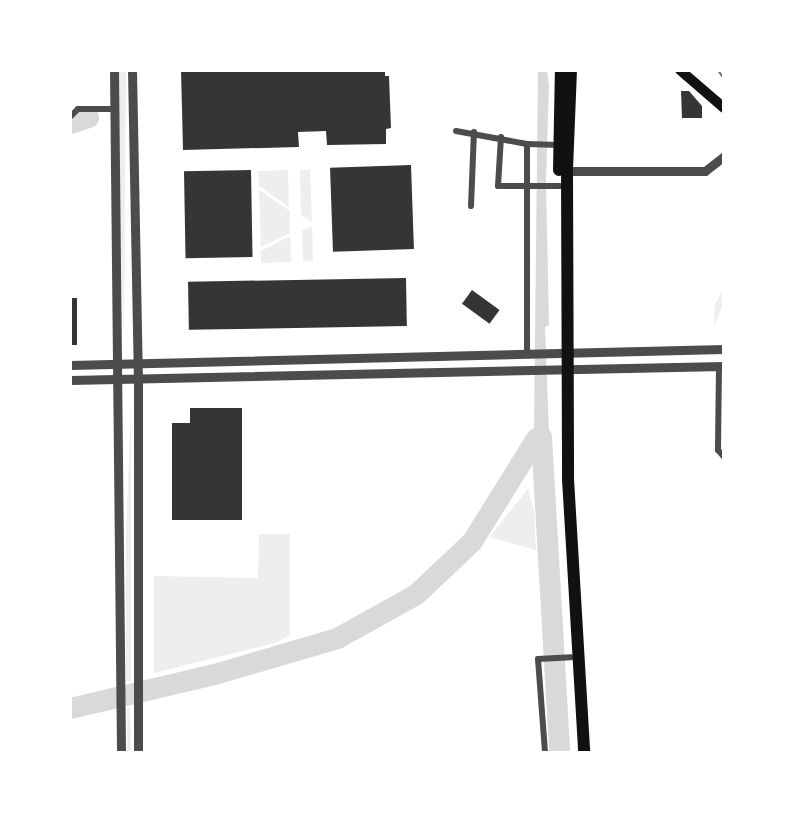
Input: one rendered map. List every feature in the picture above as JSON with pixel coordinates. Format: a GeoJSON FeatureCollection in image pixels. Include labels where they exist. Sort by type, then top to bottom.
{"type":"FeatureCollection","features":[{"type":"Feature","properties":{"kind":"highway"},"geometry":{"type":"LineString","coordinates":[[561,70],[557,186],[561,489],[567,657],[575,753]]}},
{"type":"Feature","properties":{"kind":"highway"},"geometry":{"type":"LineString","coordinates":[[560,354],[572,70]]}},
{"type":"Feature","properties":{"kind":"highway"},"geometry":{"type":"LineString","coordinates":[[560,368],[584,753]]}},
{"type":"Feature","properties":{"kind":"main road"},"geometry":{"type":"LineString","coordinates":[[680,70],[723,108]]}},
{"type":"Feature","properties":{"kind":"main road"},"geometry":{"type":"LineString","coordinates":[[713,101],[723,117]]}},
{"type":"Feature","properties":{"kind":"street"},"geometry":{"type":"LineString","coordinates":[[114,70],[119,380],[121,753]]}},
{"type":"Feature","properties":{"kind":"street"},"geometry":{"type":"LineString","coordinates":[[132,70],[138,380],[138,753]]}},
{"type":"Feature","properties":{"kind":"street"},"geometry":{"type":"LineString","coordinates":[[70,117],[78,109],[114,109]]}},
{"type":"Feature","properties":{"kind":"street"},"geometry":{"type":"LineString","coordinates":[[456,131],[474,132],[529,144],[558,145]]}},
{"type":"Feature","properties":{"kind":"street"},"geometry":{"type":"LineString","coordinates":[[471,206],[474,132]]}},
{"type":"Feature","properties":{"kind":"street"},"geometry":{"type":"LineString","coordinates":[[501,137],[498,186],[557,186]]}},
{"type":"Feature","properties":{"kind":"street"},"geometry":{"type":"LineString","coordinates":[[528,355],[529,144]]}},
{"type":"Feature","properties":{"kind":"street"},"geometry":{"type":"LineString","coordinates":[[567,171],[705,171],[723,156]]}},
{"type":"Feature","properties":{"kind":"street"},"geometry":{"type":"LineString","coordinates":[[70,365],[723,349]]}},
{"type":"Feature","properties":{"kind":"street"},"geometry":{"type":"LineString","coordinates":[[70,380],[721,366],[718,450],[723,457]]}},
{"type":"Feature","properties":{"kind":"street"},"geometry":{"type":"LineString","coordinates":[[545,753],[538,659],[567,657]]}},
{"type":"Feature","properties":{"kind":"shaded area"},"geometry":{"type":"Polygon","coordinates":[[[118,71],[126,71],[124,338],[120,223],[118,71]]]}},
{"type":"Feature","properties":{"kind":"shaded area"},"geometry":{"type":"Polygon","coordinates":[[[538,71],[547,71],[549,85],[546,181],[549,325],[545,327],[550,460],[528,465],[518,460],[518,453],[534,428],[538,71]]]}},
{"type":"Feature","properties":{"kind":"shaded area"},"geometry":{"type":"Polygon","coordinates":[[[288,170],[289,207],[259,186],[258,171],[288,170]]]}},
{"type":"Feature","properties":{"kind":"shaded area"},"geometry":{"type":"Polygon","coordinates":[[[300,170],[310,170],[312,222],[301,215],[300,170]]]}},
{"type":"Feature","properties":{"kind":"shaded area"},"geometry":{"type":"Polygon","coordinates":[[[259,190],[290,211],[290,233],[261,247],[259,190]]]}},
{"type":"Feature","properties":{"kind":"shaded area"},"geometry":{"type":"Polygon","coordinates":[[[312,226],[313,261],[303,262],[302,231],[312,226]]]}},
{"type":"Feature","properties":{"kind":"shaded area"},"geometry":{"type":"Polygon","coordinates":[[[290,236],[291,262],[261,263],[261,251],[290,236]]]}},
{"type":"Feature","properties":{"kind":"shaded area"},"geometry":{"type":"Polygon","coordinates":[[[723,290],[723,304],[714,326],[715,304],[723,290]]]}},
{"type":"Feature","properties":{"kind":"shaded area"},"geometry":{"type":"Polygon","coordinates":[[[131,407],[131,681],[126,681],[126,534],[131,407]]]}},
{"type":"Feature","properties":{"kind":"shaded area"},"geometry":{"type":"Polygon","coordinates":[[[528,489],[534,510],[536,550],[489,537],[528,489]]]}},
{"type":"Feature","properties":{"kind":"shaded area"},"geometry":{"type":"Polygon","coordinates":[[[259,534],[290,534],[290,635],[275,643],[154,673],[154,576],[258,578],[259,534]]]}},
{"type":"Feature","properties":{"kind":"shaded area"},"geometry":{"type":"Polygon","coordinates":[[[130,707],[131,752],[127,752],[127,708],[130,707]]]}},
{"type":"Feature","properties":{"kind":"building"},"geometry":{"type":"Polygon","coordinates":[[[181,70],[385,70],[385,76],[389,76],[391,128],[386,129],[386,144],[327,145],[326,131],[298,132],[299,147],[183,150],[181,70]]]}},
{"type":"Feature","properties":{"kind":"building"},"geometry":{"type":"Polygon","coordinates":[[[681,91],[689,91],[702,106],[702,118],[682,118],[681,91]]]}},
{"type":"Feature","properties":{"kind":"building"},"geometry":{"type":"Polygon","coordinates":[[[411,165],[414,249],[333,252],[330,168],[411,165]]]}},
{"type":"Feature","properties":{"kind":"building"},"geometry":{"type":"Polygon","coordinates":[[[251,170],[253,257],[186,258],[184,171],[251,170]]]}},
{"type":"Feature","properties":{"kind":"building"},"geometry":{"type":"Polygon","coordinates":[[[406,278],[407,326],[189,330],[188,282],[406,278]]]}},
{"type":"Feature","properties":{"kind":"building"},"geometry":{"type":"Polygon","coordinates":[[[472,290],[500,310],[490,324],[462,304],[472,290]]]}},
{"type":"Feature","properties":{"kind":"building"},"geometry":{"type":"Polygon","coordinates":[[[70,298],[77,298],[77,345],[70,345],[70,298]]]}},
{"type":"Feature","properties":{"kind":"building"},"geometry":{"type":"Polygon","coordinates":[[[190,408],[242,408],[242,520],[172,520],[172,423],[190,423],[190,408]]]}},
{"type":"Feature","properties":{"kind":"waterway"},"geometry":{"type":"LineString","coordinates":[[70,123],[88,117]]}},
{"type":"Feature","properties":{"kind":"waterway"},"geometry":{"type":"LineString","coordinates":[[541,436],[559,752]]}},
{"type":"Feature","properties":{"kind":"waterway"},"geometry":{"type":"LineString","coordinates":[[70,708],[214,674],[337,638],[416,594],[472,541],[536,438]]}},
{"type":"Feature","properties":{"kind":"tram line"},"geometry":{"type":"LineString","coordinates":[[718,70],[724,78]]}}]}
